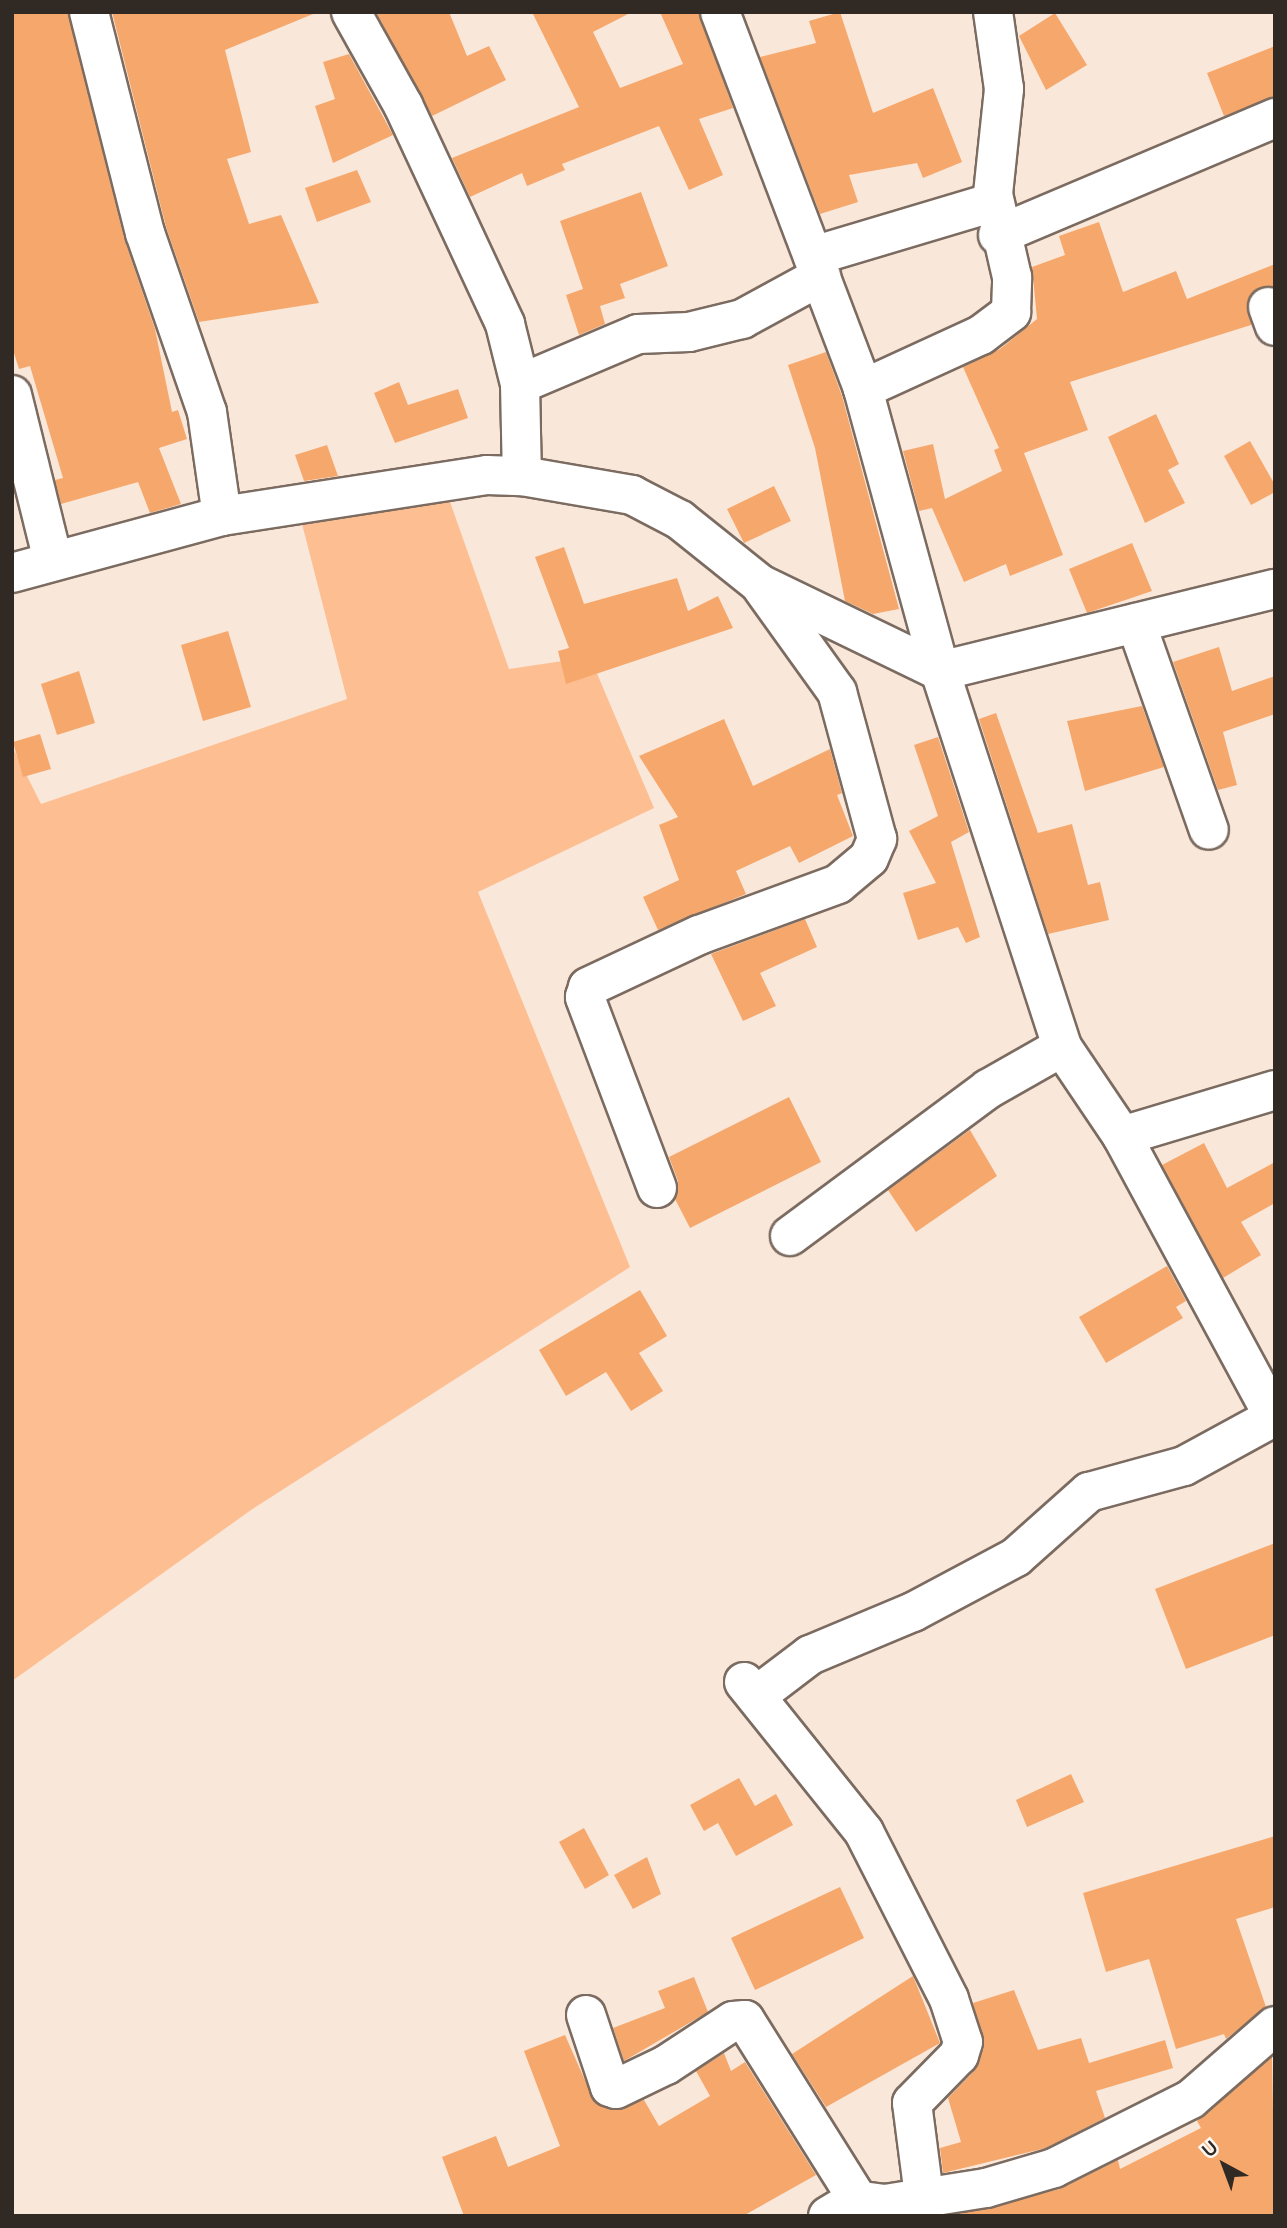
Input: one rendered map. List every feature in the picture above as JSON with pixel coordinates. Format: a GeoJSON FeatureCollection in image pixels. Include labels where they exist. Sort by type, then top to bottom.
{"type":"FeatureCollection","features":[{"type":"Feature","properties":{"kind":"street"},"geometry":{"type":"LineString","coordinates":[[89,12],[145,233],[206,412],[222,516]]}},
{"type":"Feature","properties":{"kind":"street"},"geometry":{"type":"LineString","coordinates":[[351,12],[478,261],[520,384],[522,475]]}},
{"type":"Feature","properties":{"kind":"street"},"geometry":{"type":"LineString","coordinates":[[720,12],[863,389],[940,671],[1062,1047],[1122,1136],[1274,1418],[1184,1466],[1089,1492],[1016,1557],[913,1612],[810,1655],[750,1689],[864,1832],[949,1999],[963,2042],[959,2055],[924,2087],[911,2111],[924,2196]]}},
{"type":"Feature","properties":{"kind":"street"},"geometry":{"type":"LineString","coordinates":[[863,389],[981,335],[1011,312],[1012,277],[996,218],[1004,89],[993,12]]}},
{"type":"Feature","properties":{"kind":"street"},"geometry":{"type":"LineString","coordinates":[[520,384],[638,334],[690,332],[742,319],[817,266],[996,218],[1275,118]]}},
{"type":"Feature","properties":{"kind":"street"},"geometry":{"type":"LineString","coordinates":[[12,395],[53,561]]}},
{"type":"Feature","properties":{"kind":"street"},"geometry":{"type":"LineString","coordinates":[[12,573],[222,516],[487,475],[522,475],[632,495],[680,520],[760,584],[940,671],[1275,589]]}},
{"type":"Feature","properties":{"kind":"street"},"geometry":{"type":"LineString","coordinates":[[657,1188],[585,997],[587,987],[698,935],[838,884],[869,859],[877,839],[837,692],[760,584]]}},
{"type":"Feature","properties":{"kind":"street"},"geometry":{"type":"LineString","coordinates":[[1136,624],[1209,830]]}},
{"type":"Feature","properties":{"kind":"street"},"geometry":{"type":"LineString","coordinates":[[790,1236],[988,1089],[1062,1047]]}},
{"type":"Feature","properties":{"kind":"street"},"geometry":{"type":"LineString","coordinates":[[1122,1136],[1275,1090]]}},
{"type":"Feature","properties":{"kind":"street"},"geometry":{"type":"LineString","coordinates":[[586,2015],[610,2087],[616,2089],[666,2066],[733,2021],[745,2020],[850,2210],[1036,2175],[1100,2146],[1208,2087],[1274,2031]]}},
{"type":"Feature","properties":{"kind":"shaded area"},"geometry":{"type":"Polygon","coordinates":[[[449,499],[509,669],[590,657],[654,808],[478,892],[630,1267],[251,1510],[12,1681],[12,746],[41,804],[347,699],[301,520],[449,499]]]}},
{"type":"Feature","properties":{"kind":"building"},"geometry":{"type":"Polygon","coordinates":[[[12,12],[68,12],[124,238],[155,329],[172,412],[178,410],[187,439],[159,448],[181,504],[150,513],[138,482],[61,504],[55,480],[63,478],[30,366],[19,369],[12,347],[12,12]]]}},
{"type":"Feature","properties":{"kind":"building"},"geometry":{"type":"Polygon","coordinates":[[[112,12],[318,12],[225,50],[251,152],[227,159],[249,224],[281,215],[319,303],[199,322],[166,227],[112,12]]]}},
{"type":"Feature","properties":{"kind":"building"},"geometry":{"type":"Polygon","coordinates":[[[376,12],[449,12],[467,56],[489,46],[506,80],[432,116],[376,12]]]}},
{"type":"Feature","properties":{"kind":"building"},"geometry":{"type":"Polygon","coordinates":[[[532,12],[632,12],[593,32],[620,88],[683,64],[660,12],[699,12],[733,108],[699,119],[723,175],[689,190],[659,126],[562,164],[565,170],[527,186],[522,173],[470,197],[452,158],[579,107],[532,12]]]}},
{"type":"Feature","properties":{"kind":"building"},"geometry":{"type":"Polygon","coordinates":[[[840,12],[873,113],[933,88],[962,162],[923,178],[917,163],[849,175],[858,202],[820,214],[760,57],[816,43],[809,21],[840,12]]]}},
{"type":"Feature","properties":{"kind":"building"},"geometry":{"type":"Polygon","coordinates":[[[1055,13],[1087,65],[1046,90],[1019,36],[1055,13]]]}},
{"type":"Feature","properties":{"kind":"building"},"geometry":{"type":"Polygon","coordinates":[[[1275,46],[1275,97],[1224,116],[1207,73],[1275,46]]]}},
{"type":"Feature","properties":{"kind":"building"},"geometry":{"type":"Polygon","coordinates":[[[349,54],[393,135],[333,163],[315,106],[335,99],[323,62],[349,54]]]}},
{"type":"Feature","properties":{"kind":"building"},"geometry":{"type":"Polygon","coordinates":[[[357,170],[371,202],[317,222],[305,188],[357,170]]]}},
{"type":"Feature","properties":{"kind":"building"},"geometry":{"type":"Polygon","coordinates":[[[641,192],[668,266],[620,284],[625,298],[600,306],[605,324],[579,335],[566,295],[583,289],[560,221],[641,192]]]}},
{"type":"Feature","properties":{"kind":"building"},"geometry":{"type":"Polygon","coordinates":[[[1099,222],[1123,292],[1176,271],[1187,299],[1275,264],[1275,287],[1251,294],[1251,325],[1070,382],[1088,430],[1024,453],[1063,555],[1010,576],[1006,564],[964,582],[932,508],[919,511],[903,451],[933,444],[945,499],[1002,471],[994,450],[999,448],[963,367],[1000,349],[1037,319],[1032,267],[1065,255],[1059,236],[1099,222]]]}},
{"type":"Feature","properties":{"kind":"building"},"geometry":{"type":"Polygon","coordinates":[[[826,352],[842,396],[899,609],[873,614],[845,601],[815,448],[788,365],[826,352]]]}},
{"type":"Feature","properties":{"kind":"building"},"geometry":{"type":"Polygon","coordinates":[[[399,382],[408,405],[458,389],[468,418],[395,443],[374,393],[399,382]]]}},
{"type":"Feature","properties":{"kind":"building"},"geometry":{"type":"Polygon","coordinates":[[[1156,414],[1179,464],[1168,470],[1185,503],[1145,523],[1108,437],[1156,414]]]}},
{"type":"Feature","properties":{"kind":"building"},"geometry":{"type":"Polygon","coordinates":[[[1250,441],[1275,485],[1275,492],[1251,505],[1224,456],[1250,441]]]}},
{"type":"Feature","properties":{"kind":"building"},"geometry":{"type":"Polygon","coordinates":[[[327,445],[338,476],[304,481],[295,455],[327,445]]]}},
{"type":"Feature","properties":{"kind":"building"},"geometry":{"type":"Polygon","coordinates":[[[774,486],[791,521],[744,543],[727,509],[774,486]]]}},
{"type":"Feature","properties":{"kind":"building"},"geometry":{"type":"Polygon","coordinates":[[[1132,543],[1152,591],[1087,613],[1069,569],[1132,543]]]}},
{"type":"Feature","properties":{"kind":"building"},"geometry":{"type":"Polygon","coordinates":[[[564,547],[584,604],[677,578],[688,611],[718,596],[733,628],[566,684],[558,651],[569,648],[535,557],[564,547]]]}},
{"type":"Feature","properties":{"kind":"building"},"geometry":{"type":"Polygon","coordinates":[[[228,631],[251,707],[203,721],[181,645],[228,631]]]}},
{"type":"Feature","properties":{"kind":"building"},"geometry":{"type":"Polygon","coordinates":[[[1219,647],[1232,691],[1275,676],[1275,714],[1223,732],[1237,785],[1218,790],[1173,662],[1219,647]]]}},
{"type":"Feature","properties":{"kind":"building"},"geometry":{"type":"Polygon","coordinates":[[[79,671],[95,723],[57,735],[41,684],[79,671]]]}},
{"type":"Feature","properties":{"kind":"building"},"geometry":{"type":"Polygon","coordinates":[[[1142,706],[1164,767],[1085,791],[1067,721],[1142,706]]]}},
{"type":"Feature","properties":{"kind":"building"},"geometry":{"type":"Polygon","coordinates":[[[996,713],[1038,833],[1072,824],[1088,885],[1100,882],[1109,920],[1048,934],[979,719],[996,713]]]}},
{"type":"Feature","properties":{"kind":"building"},"geometry":{"type":"Polygon","coordinates":[[[724,719],[753,786],[830,749],[842,793],[837,795],[853,836],[799,863],[790,846],[736,871],[746,894],[658,930],[643,897],[679,880],[659,825],[678,817],[639,756],[724,719]]]}},
{"type":"Feature","properties":{"kind":"building"},"geometry":{"type":"Polygon","coordinates":[[[40,734],[51,769],[23,777],[13,742],[40,734]]]}},
{"type":"Feature","properties":{"kind":"building"},"geometry":{"type":"Polygon","coordinates":[[[938,737],[969,832],[951,842],[980,937],[966,943],[958,927],[918,940],[903,893],[936,883],[909,831],[938,816],[914,745],[938,737]]]}},
{"type":"Feature","properties":{"kind":"building"},"geometry":{"type":"Polygon","coordinates":[[[805,919],[817,947],[760,973],[776,1006],[743,1021],[711,954],[805,919]]]}},
{"type":"Feature","properties":{"kind":"building"},"geometry":{"type":"Polygon","coordinates":[[[789,1097],[821,1162],[690,1228],[675,1199],[678,1181],[669,1157],[789,1097]]]}},
{"type":"Feature","properties":{"kind":"building"},"geometry":{"type":"Polygon","coordinates":[[[970,1130],[997,1176],[916,1232],[888,1190],[970,1130]]]}},
{"type":"Feature","properties":{"kind":"building"},"geometry":{"type":"Polygon","coordinates":[[[1204,1143],[1227,1188],[1275,1162],[1275,1203],[1241,1222],[1261,1255],[1223,1278],[1162,1165],[1204,1143]]]}},
{"type":"Feature","properties":{"kind":"building"},"geometry":{"type":"Polygon","coordinates":[[[1167,1266],[1186,1301],[1176,1307],[1183,1318],[1106,1363],[1079,1317],[1167,1266]]]}},
{"type":"Feature","properties":{"kind":"building"},"geometry":{"type":"Polygon","coordinates":[[[640,1290],[667,1336],[639,1353],[663,1391],[631,1411],[606,1372],[566,1396],[539,1350],[640,1290]]]}},
{"type":"Feature","properties":{"kind":"building"},"geometry":{"type":"Polygon","coordinates":[[[1275,1543],[1275,1635],[1186,1669],[1155,1589],[1275,1543]]]}},
{"type":"Feature","properties":{"kind":"building"},"geometry":{"type":"Polygon","coordinates":[[[1071,1774],[1084,1802],[1027,1827],[1016,1800],[1071,1774]]]}},
{"type":"Feature","properties":{"kind":"building"},"geometry":{"type":"Polygon","coordinates":[[[739,1778],[755,1806],[776,1794],[793,1825],[736,1856],[718,1823],[704,1831],[690,1805],[739,1778]]]}},
{"type":"Feature","properties":{"kind":"building"},"geometry":{"type":"Polygon","coordinates":[[[584,1828],[609,1875],[585,1889],[559,1842],[584,1828]]]}},
{"type":"Feature","properties":{"kind":"building"},"geometry":{"type":"Polygon","coordinates":[[[1275,1836],[1275,1907],[1236,1919],[1266,2007],[1226,2039],[1224,2034],[1176,2049],[1149,1959],[1106,1972],[1083,1893],[1275,1836]]]}},
{"type":"Feature","properties":{"kind":"building"},"geometry":{"type":"Polygon","coordinates":[[[647,1857],[661,1894],[633,1909],[614,1875],[647,1857]]]}},
{"type":"Feature","properties":{"kind":"building"},"geometry":{"type":"Polygon","coordinates":[[[840,1887],[864,1938],[755,1990],[731,1938],[840,1887]]]}},
{"type":"Feature","properties":{"kind":"building"},"geometry":{"type":"Polygon","coordinates":[[[913,1976],[940,2043],[826,2107],[792,2054],[913,1976]]]}},
{"type":"Feature","properties":{"kind":"building"},"geometry":{"type":"Polygon","coordinates":[[[694,1977],[708,2012],[624,2061],[613,2028],[665,2008],[658,1991],[694,1977]]]}},
{"type":"Feature","properties":{"kind":"building"},"geometry":{"type":"Polygon","coordinates":[[[1014,1990],[1038,2050],[1081,2038],[1089,2063],[1165,2040],[1173,2068],[1096,2091],[1105,2118],[1046,2148],[943,2173],[940,2148],[961,2142],[948,2098],[975,2070],[984,2048],[973,2003],[1014,1990]]]}},
{"type":"Feature","properties":{"kind":"building"},"geometry":{"type":"Polygon","coordinates":[[[565,2035],[595,2103],[610,2110],[644,2100],[659,2126],[710,2096],[696,2071],[724,2053],[731,2071],[745,2062],[816,2175],[743,2216],[464,2216],[442,2157],[496,2136],[508,2167],[560,2146],[524,2051],[565,2035]]]}},
{"type":"Feature","properties":{"kind":"building"},"geometry":{"type":"Polygon","coordinates":[[[1272,2057],[1275,2216],[951,2216],[1060,2189],[1118,2160],[1120,2169],[1201,2128],[1197,2121],[1272,2057]]]}}]}
